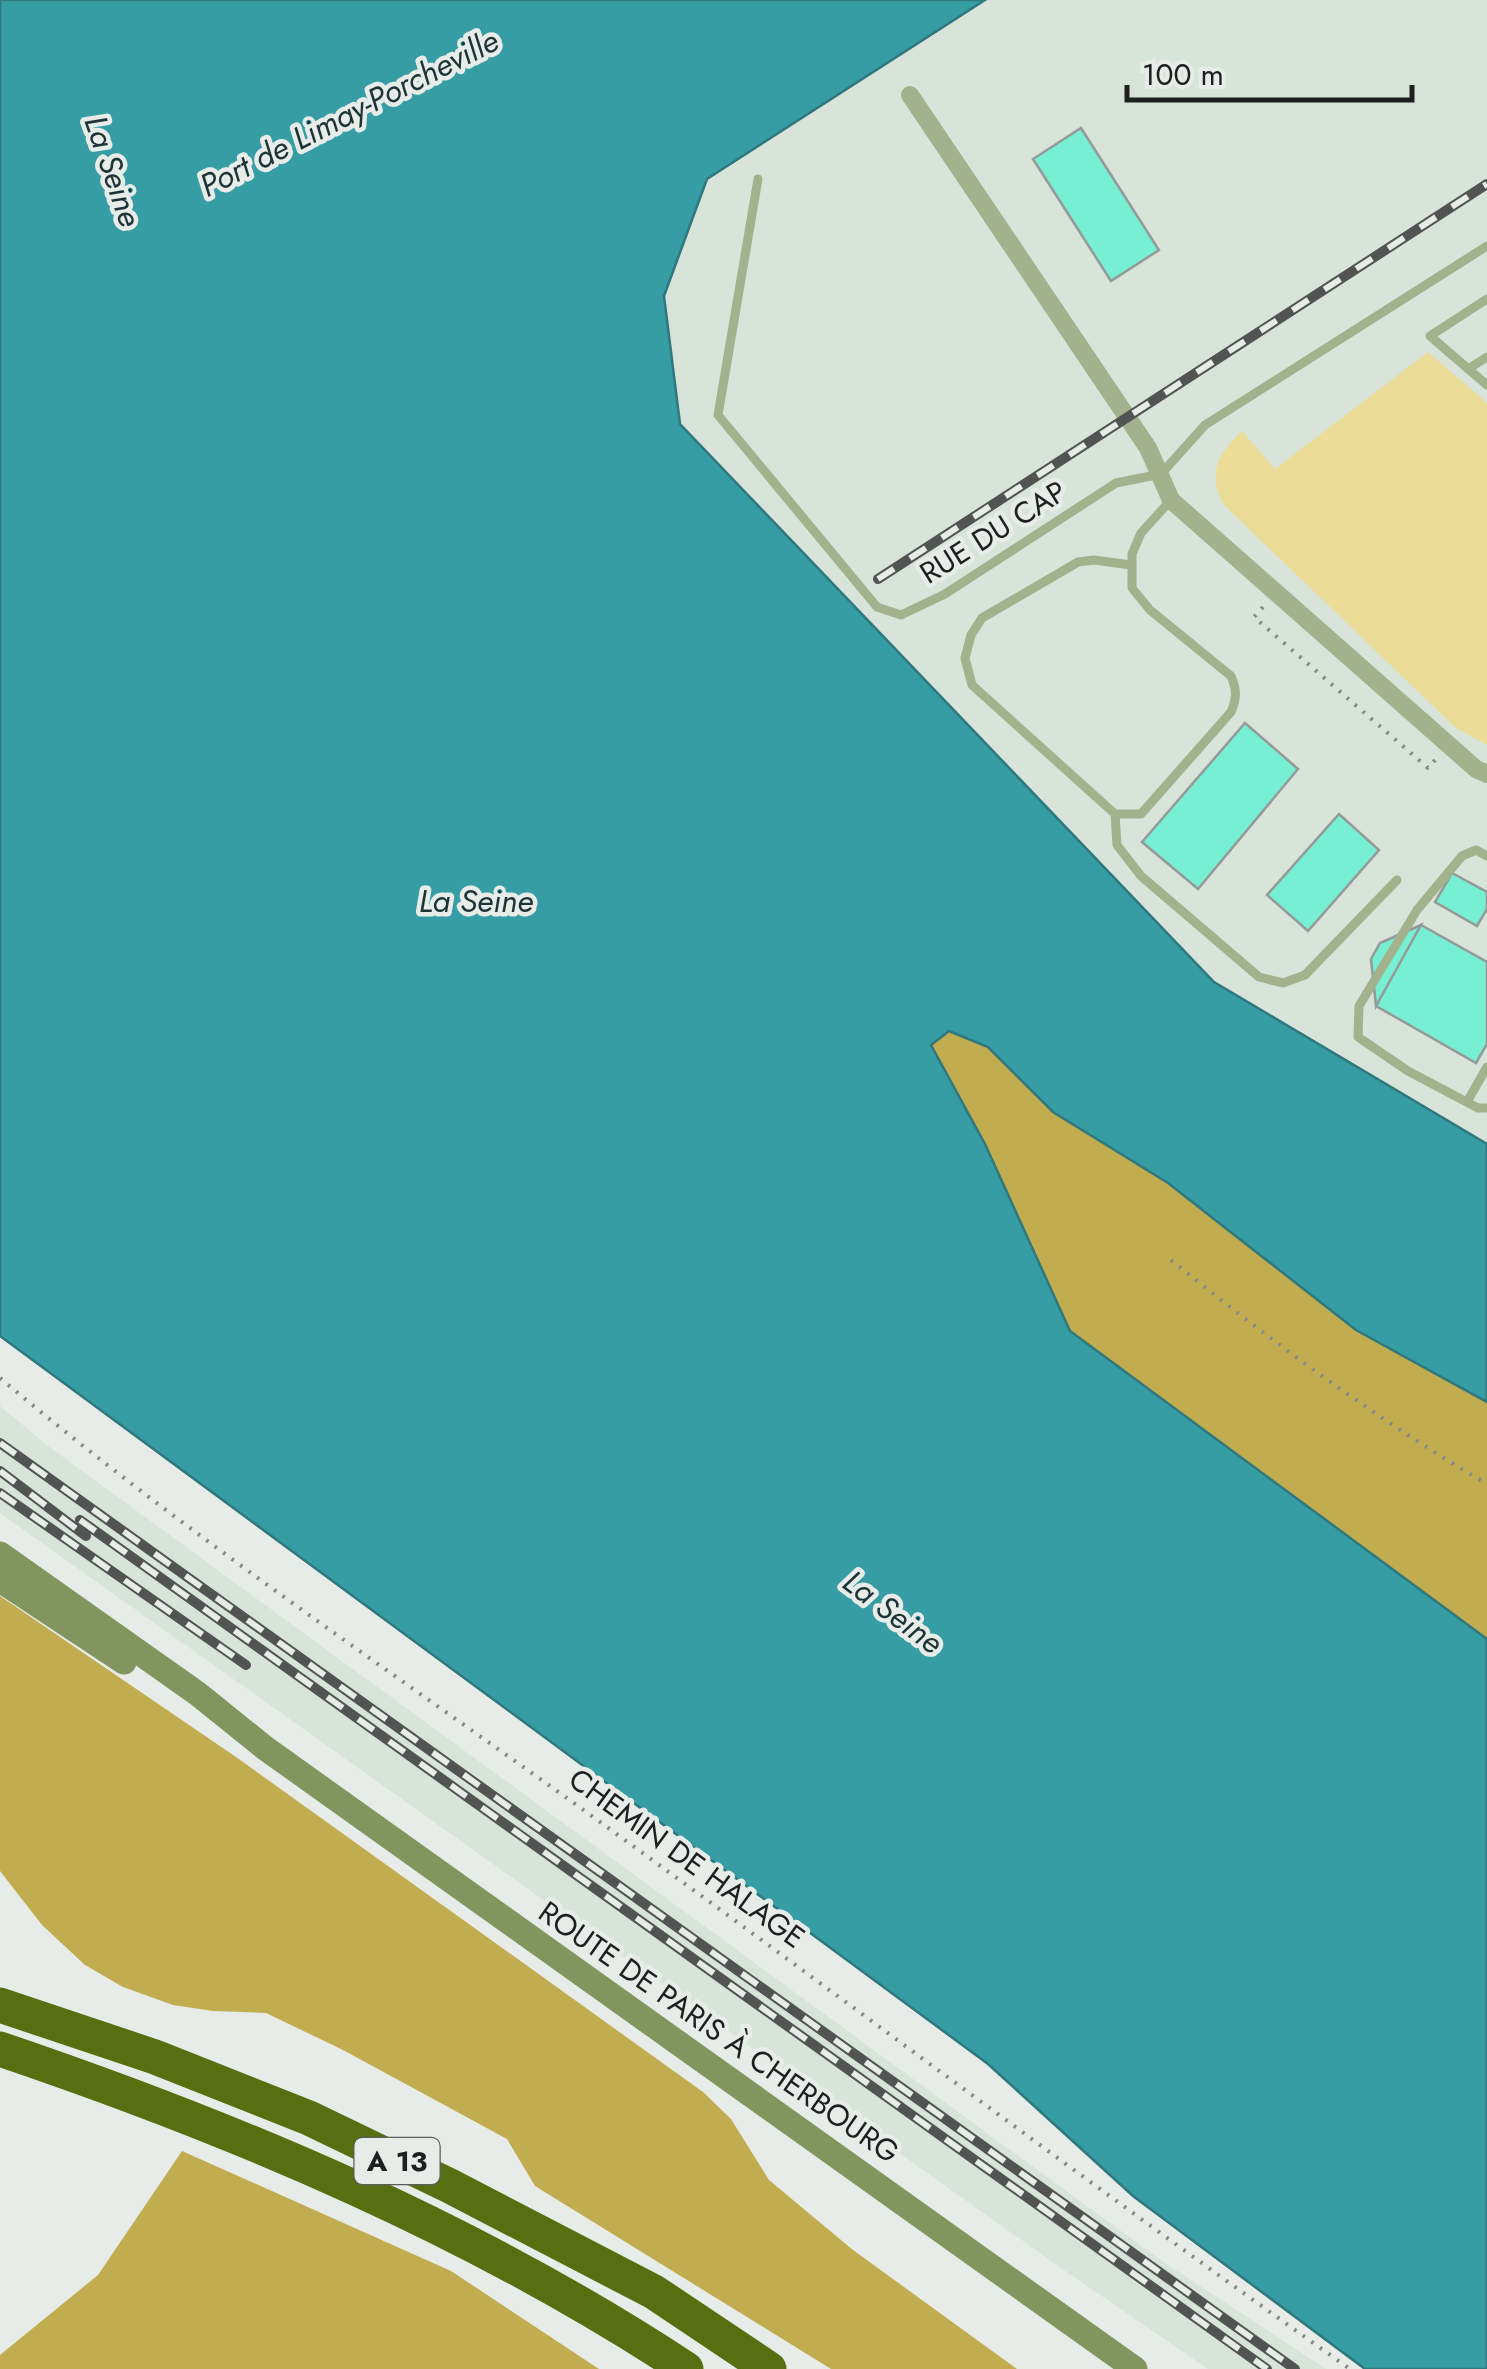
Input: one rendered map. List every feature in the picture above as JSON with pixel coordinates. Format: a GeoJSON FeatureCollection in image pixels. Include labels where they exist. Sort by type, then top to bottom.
{"type":"FeatureCollection","features":[{"type":"Feature","properties":{"kind":"highway","name":"A 13"},"geometry":{"type":"LineString","coordinates":[[0,2005],[155,2057],[309,2118],[654,2292],[769,2369]]}},
{"type":"Feature","properties":{"kind":"highway","name":"A 13"},"geometry":{"type":"LineString","coordinates":[[0,2050],[133,2094],[308,2165],[482,2251],[639,2338],[686,2369]]}},
{"type":"Feature","properties":{"kind":"main road","name":"ROUTE DE PARIS À CHERBOURG"},"geometry":{"type":"LineString","coordinates":[[0,1554],[198,1694],[265,1748],[1135,2369]]}},
{"type":"Feature","properties":{"kind":"main road","name":"ROUTE DE PARIS À CHERBOURG"},"geometry":{"type":"LineString","coordinates":[[0,1580],[129,1666],[265,1748]]}},
{"type":"Feature","properties":{"kind":"street"},"geometry":{"type":"LineString","coordinates":[[910,95],[1148,448],[1171,500],[1476,769],[1487,774]]}},
{"type":"Feature","properties":{"kind":"lane","name":"RUE DU CAP"},"geometry":{"type":"LineString","coordinates":[[758,178],[718,415],[877,606],[901,615],[945,594],[1116,484],[1161,474]]}},
{"type":"Feature","properties":{"kind":"lane"},"geometry":{"type":"LineString","coordinates":[[1161,474],[1204,425],[1487,246]]}},
{"type":"Feature","properties":{"kind":"lane"},"geometry":{"type":"LineString","coordinates":[[1487,299],[1430,336],[1487,385]]}},
{"type":"Feature","properties":{"kind":"lane"},"geometry":{"type":"LineString","coordinates":[[1468,369],[1487,357]]}},
{"type":"Feature","properties":{"kind":"lane"},"geometry":{"type":"LineString","coordinates":[[1131,565],[1078,562],[982,618],[971,635],[965,658],[972,685],[1115,814],[1140,814],[1231,712],[1236,700],[1231,676],[1150,610],[1132,588],[1131,565],[1141,533],[1171,500]]}},
{"type":"Feature","properties":{"kind":"lane"},"geometry":{"type":"LineString","coordinates":[[1115,814],[1118,845],[1141,876],[1259,976],[1283,983],[1304,976],[1396,880]]}},
{"type":"Feature","properties":{"kind":"lane"},"geometry":{"type":"LineString","coordinates":[[1487,856],[1476,850],[1462,856],[1418,910],[1359,1006],[1358,1037],[1408,1070],[1478,1108],[1487,1108]]}},
{"type":"Feature","properties":{"kind":"lane"},"geometry":{"type":"LineString","coordinates":[[1467,1102],[1487,1067]]}},
{"type":"Feature","properties":{"kind":"path"},"geometry":{"type":"LineString","coordinates":[[1276,592],[1254,617],[1428,768],[1448,744]]}},
{"type":"Feature","properties":{"kind":"path"},"geometry":{"type":"LineString","coordinates":[[1172,1260],[1253,1327],[1444,1459],[1487,1484]]}},
{"type":"Feature","properties":{"kind":"path","name":"CHEMIN DE HALAGE"},"geometry":{"type":"LineString","coordinates":[[0,1378],[199,1533],[1350,2369]]}},
{"type":"Feature","properties":{"kind":"shaded area"},"geometry":{"type":"Polygon","coordinates":[[[985,0],[1487,0],[1487,1144],[1214,982],[680,424],[664,296],[707,179],[985,0]]]}},
{"type":"Feature","properties":{"kind":"shaded area"},"geometry":{"type":"Polygon","coordinates":[[[1428,352],[1487,403],[1487,745],[1456,728],[1224,505],[1216,483],[1221,457],[1242,431],[1275,469],[1428,352]]]}},
{"type":"Feature","properties":{"kind":"shaded area"},"geometry":{"type":"Polygon","coordinates":[[[948,1031],[988,1047],[1053,1112],[1168,1183],[1356,1330],[1487,1402],[1487,1639],[1070,1331],[985,1144],[931,1045],[948,1031]]]}},
{"type":"Feature","properties":{"kind":"shaded area"},"geometry":{"type":"Polygon","coordinates":[[[0,1406],[48,1446],[1162,2261],[1326,2369],[1208,2369],[0,1513],[0,1406]]]}},
{"type":"Feature","properties":{"kind":"shaded area"},"geometry":{"type":"Polygon","coordinates":[[[0,1596],[236,1757],[703,2092],[731,2119],[769,2180],[853,2250],[1017,2369],[831,2369],[535,2186],[507,2139],[343,2050],[266,2013],[173,2005],[123,1987],[85,1965],[42,1925],[0,1871],[0,1596]]]}},
{"type":"Feature","properties":{"kind":"shaded area"},"geometry":{"type":"Polygon","coordinates":[[[182,2151],[451,2271],[599,2369],[0,2369],[0,2355],[98,2275],[182,2151]]]}},
{"type":"Feature","properties":{"kind":"water","name":"La Seine"},"geometry":{"type":"Polygon","coordinates":[[[0,0],[985,0],[707,179],[664,296],[680,424],[1214,982],[1487,1144],[1487,1402],[1356,1330],[1168,1183],[1053,1112],[988,1047],[949,1031],[931,1045],[985,1144],[1070,1331],[1487,1639],[1487,2369],[1365,2369],[1133,2196],[988,2064],[0,1336],[0,0]]]}},
{"type":"Feature","properties":{"kind":"building"},"geometry":{"type":"Polygon","coordinates":[[[1081,128],[1159,250],[1111,281],[1033,159],[1081,128]]]}},
{"type":"Feature","properties":{"kind":"building"},"geometry":{"type":"Polygon","coordinates":[[[1245,723],[1298,769],[1198,889],[1142,842],[1245,723]]]}},
{"type":"Feature","properties":{"kind":"building"},"geometry":{"type":"Polygon","coordinates":[[[1339,814],[1379,850],[1308,931],[1267,895],[1339,814]]]}},
{"type":"Feature","properties":{"kind":"building"},"geometry":{"type":"Polygon","coordinates":[[[1452,873],[1487,892],[1487,909],[1477,926],[1435,902],[1452,873]]]}},
{"type":"Feature","properties":{"kind":"building"},"geometry":{"type":"Polygon","coordinates":[[[1421,925],[1376,1006],[1371,959],[1380,943],[1421,925]]]}},
{"type":"Feature","properties":{"kind":"building"},"geometry":{"type":"Polygon","coordinates":[[[1421,925],[1487,962],[1487,1044],[1476,1063],[1376,1006],[1421,925]]]}},
{"type":"Feature","properties":{"kind":"railway"},"geometry":{"type":"LineString","coordinates":[[878,579],[1487,184]]}},
{"type":"Feature","properties":{"kind":"railway"},"geometry":{"type":"LineString","coordinates":[[0,1443],[1295,2369]]}},
{"type":"Feature","properties":{"kind":"railway"},"geometry":{"type":"LineString","coordinates":[[0,1471],[86,1536]]}},
{"type":"Feature","properties":{"kind":"railway"},"geometry":{"type":"LineString","coordinates":[[0,1493],[246,1665]]}},
{"type":"Feature","properties":{"kind":"railway"},"geometry":{"type":"LineString","coordinates":[[80,1520],[1267,2369]]}},
{"type":"Feature","properties":{"kind":"water label","name":"Port de Limay-Porcheville"},"geometry":{"type":"Point","coordinates":[349,113]}}]}
